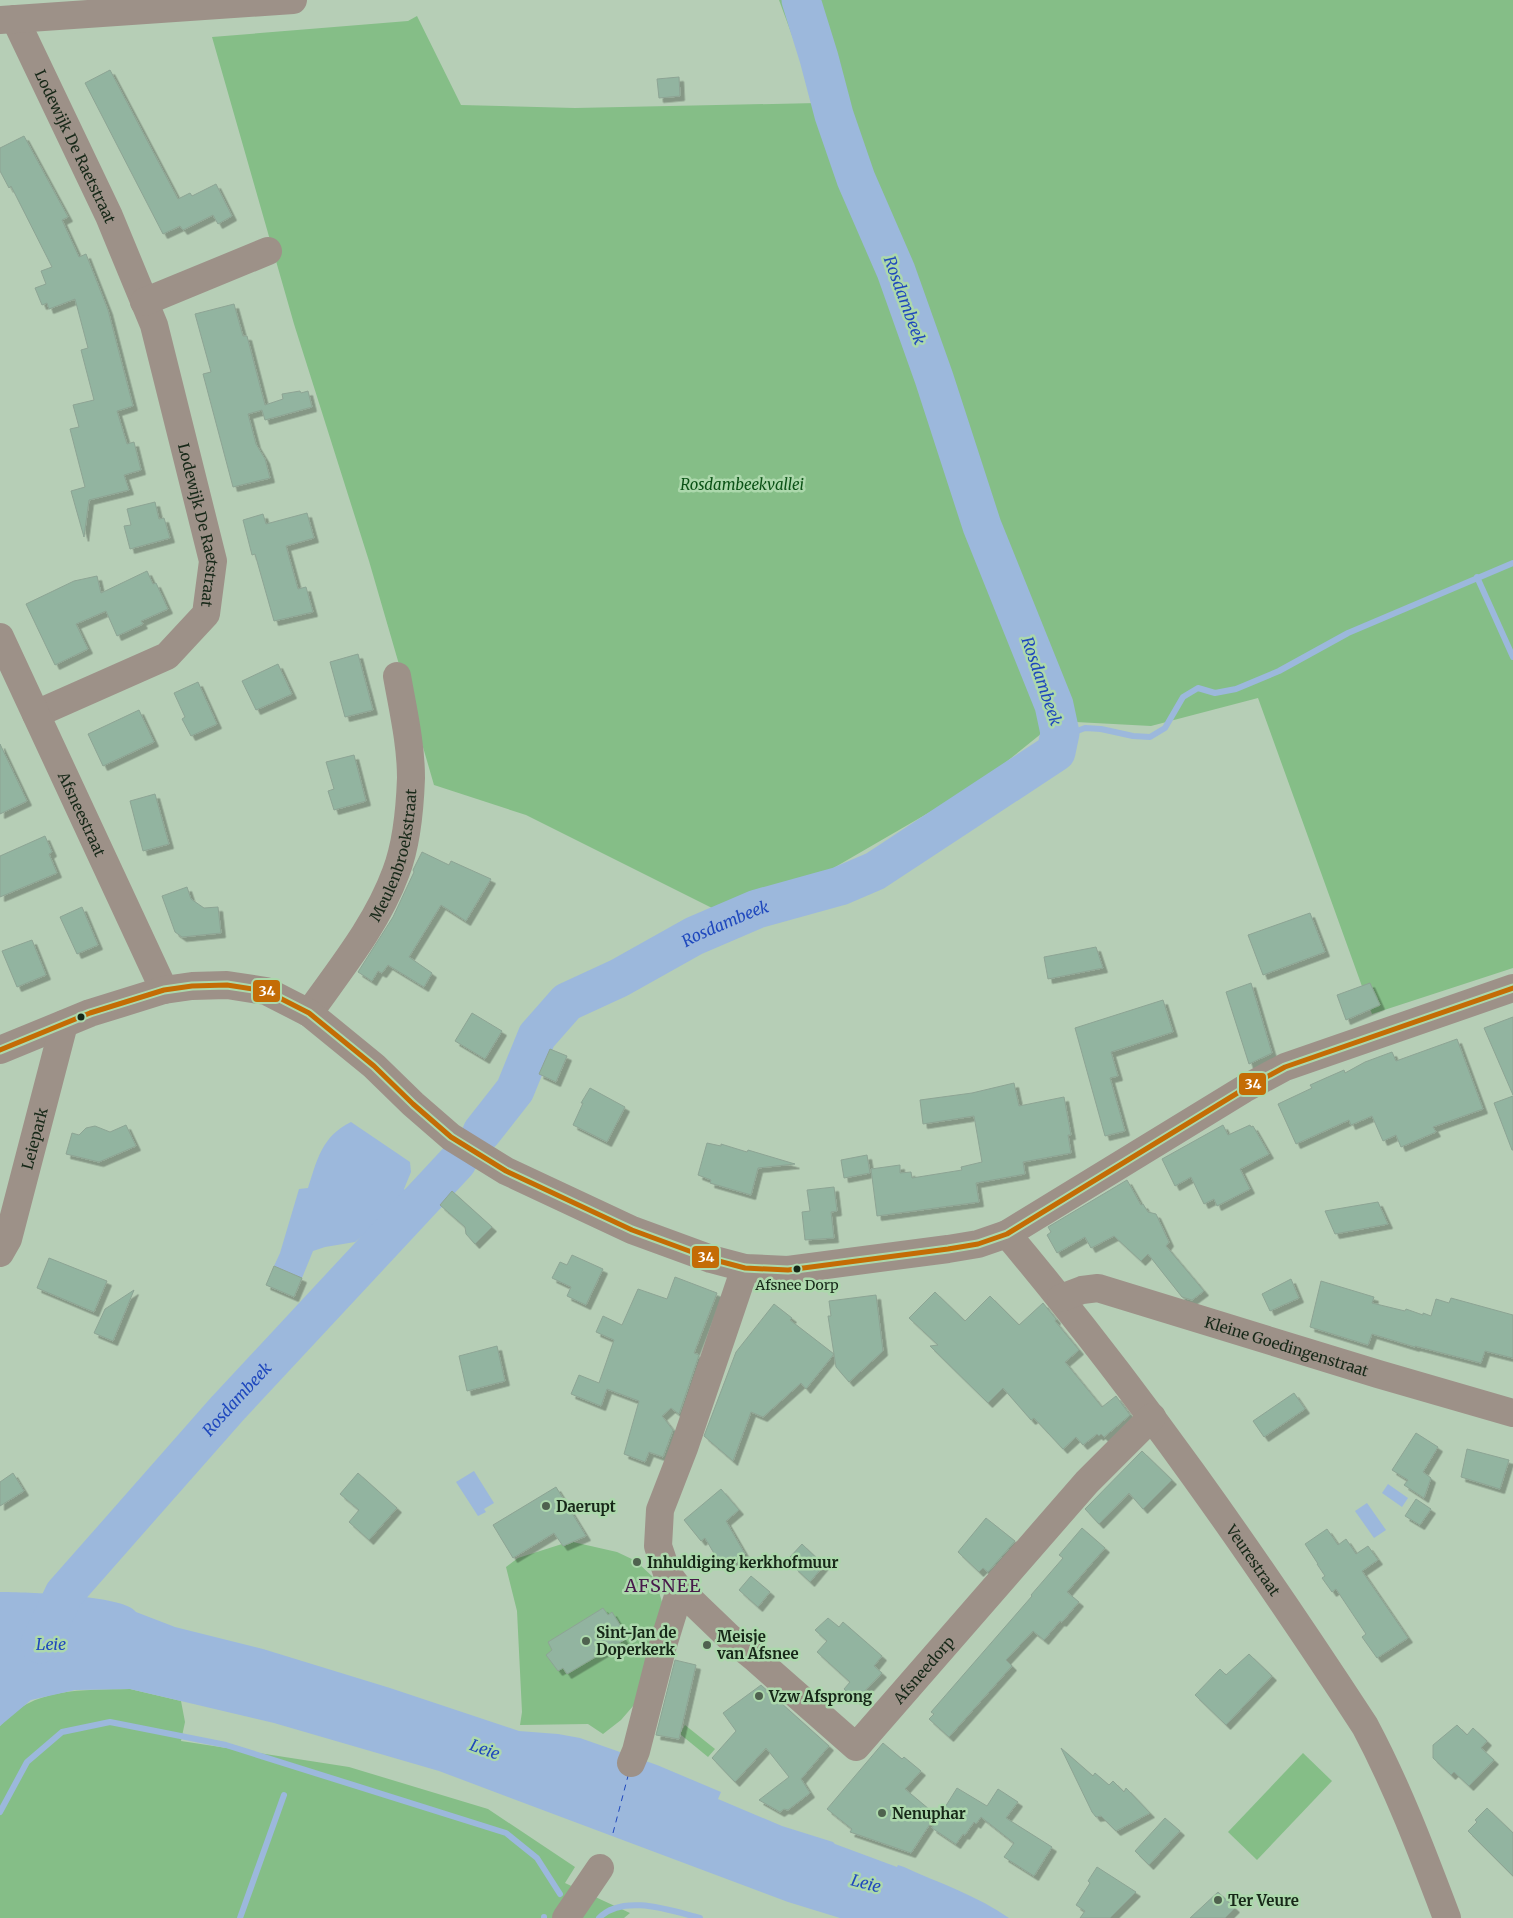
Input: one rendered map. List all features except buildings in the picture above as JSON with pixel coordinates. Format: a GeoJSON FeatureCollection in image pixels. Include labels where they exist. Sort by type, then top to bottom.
{"type":"FeatureCollection","features":[{"type":"Feature","properties":{"kind":"street"},"geometry":{"type":"LineString","coordinates":[[8,20],[293,0]]}},
{"type":"Feature","properties":{"kind":"street","name":"Lodewijk De Raetstraat"},"geometry":{"type":"LineString","coordinates":[[8,20],[109,216],[154,325],[213,561],[206,614],[167,656],[36,714]]}},
{"type":"Feature","properties":{"kind":"street"},"geometry":{"type":"LineString","coordinates":[[144,302],[268,251]]}},
{"type":"Feature","properties":{"kind":"street","name":"Afsneestraat"},"geometry":{"type":"LineString","coordinates":[[0,637],[164,990]]}},
{"type":"Feature","properties":{"kind":"street","name":"Meulenbroekstraat"},"geometry":{"type":"LineString","coordinates":[[309,1013],[357,948],[385,899],[397,871],[404,846],[411,778],[407,731],[397,676]]}},
{"type":"Feature","properties":{"kind":"street"},"geometry":{"type":"LineString","coordinates":[[0,1050],[90,1013],[164,990],[192,986],[227,985],[266,991],[309,1013],[374,1066],[451,1137],[506,1171],[632,1230],[711,1259],[745,1268],[788,1270],[847,1264],[948,1249],[978,1244],[1008,1234],[1244,1089],[1285,1067],[1513,988]]}},
{"type":"Feature","properties":{"kind":"street","name":"Leiepark"},"geometry":{"type":"LineString","coordinates":[[0,1253],[8,1239],[64,1024]]}},
{"type":"Feature","properties":{"kind":"street","name":"Veurestraat"},"geometry":{"type":"LineString","coordinates":[[1008,1234],[1061,1298],[1152,1417],[1232,1530],[1365,1726],[1385,1763],[1405,1808],[1447,1918]]}},
{"type":"Feature","properties":{"kind":"street","name":"Afsneedorp"},"geometry":{"type":"LineString","coordinates":[[745,1268],[684,1448],[660,1510],[658,1546],[667,1573],[680,1590],[729,1637],[856,1747],[1087,1482],[1152,1417]]}},
{"type":"Feature","properties":{"kind":"street","name":"Kleine Goedingenstraat"},"geometry":{"type":"LineString","coordinates":[[1061,1298],[1082,1290],[1098,1288],[1378,1374],[1513,1413]]}},
{"type":"Feature","properties":{"kind":"street"},"geometry":{"type":"LineString","coordinates":[[631,1763],[636,1750],[662,1645],[680,1590]]}},
{"type":"Feature","properties":{"kind":"street"},"geometry":{"type":"LineString","coordinates":[[566,1918],[600,1868]]}},
{"type":"Feature","properties":{"kind":"green space","name":"Rosdambeekvallei"},"geometry":{"type":"Polygon","coordinates":[[[779,0],[1513,0],[1513,968],[1372,1014],[1258,698],[1151,726],[1057,721],[980,783],[799,888],[732,918],[526,815],[434,785],[369,561],[294,324],[212,37],[408,21],[417,16],[461,105],[575,108],[817,103],[779,0]]]}},
{"type":"Feature","properties":{"kind":"green space"},"geometry":{"type":"Polygon","coordinates":[[[573,1542],[617,1552],[636,1561],[655,1579],[662,1602],[640,1698],[621,1720],[603,1734],[588,1724],[520,1725],[522,1712],[517,1611],[506,1567],[518,1558],[573,1542]]]}},
{"type":"Feature","properties":{"kind":"green space"},"geometry":{"type":"Polygon","coordinates":[[[130,1689],[181,1701],[185,1722],[181,1741],[349,1767],[488,1809],[575,1867],[565,1883],[630,1913],[624,1918],[0,1918],[0,1726],[13,1713],[43,1697],[77,1691],[130,1689]]]}},
{"type":"Feature","properties":{"kind":"green space"},"geometry":{"type":"Polygon","coordinates":[[[685,1725],[715,1749],[708,1757],[680,1734],[685,1725]]]}},
{"type":"Feature","properties":{"kind":"green space"},"geometry":{"type":"Polygon","coordinates":[[[1303,1753],[1332,1781],[1257,1860],[1228,1832],[1303,1753]]]}},
{"type":"Feature","properties":{"kind":"water"},"geometry":{"type":"Polygon","coordinates":[[[351,1122],[410,1162],[411,1172],[404,1189],[408,1195],[373,1236],[367,1232],[355,1242],[313,1251],[302,1278],[274,1266],[280,1253],[299,1189],[308,1188],[322,1150],[333,1134],[351,1122]]]}},
{"type":"Feature","properties":{"kind":"water"},"geometry":{"type":"Polygon","coordinates":[[[474,1471],[494,1503],[484,1509],[486,1512],[478,1516],[456,1482],[474,1471]]]}},
{"type":"Feature","properties":{"kind":"water"},"geometry":{"type":"Polygon","coordinates":[[[1388,1484],[1408,1498],[1402,1507],[1382,1493],[1388,1484]]]}},
{"type":"Feature","properties":{"kind":"water"},"geometry":{"type":"Polygon","coordinates":[[[1367,1503],[1386,1530],[1374,1538],[1355,1511],[1367,1503]]]}},
{"type":"Feature","properties":{"kind":"water","name":"Leie"},"geometry":{"type":"Polygon","coordinates":[[[0,1592],[72,1596],[113,1602],[128,1606],[136,1612],[175,1627],[263,1649],[390,1688],[519,1731],[580,1738],[657,1765],[721,1792],[718,1799],[782,1826],[833,1842],[897,1867],[898,1865],[904,1867],[971,1896],[1009,1918],[840,1918],[788,1902],[439,1771],[274,1723],[130,1689],[75,1690],[31,1700],[0,1726],[0,1592]]]}},
{"type":"Feature","properties":{"kind":"waterway","name":"Rosdambeek"},"geometry":{"type":"LineString","coordinates":[[482,1132],[515,1090],[537,1036],[567,1002],[619,978],[694,936],[757,909],[840,886],[875,871],[1056,752],[1060,733],[1054,705],[982,526],[934,378],[896,271],[856,179],[834,115],[801,0]]}},
{"type":"Feature","properties":{"kind":"waterway"},"geometry":{"type":"LineString","coordinates":[[1059,738],[1085,728],[1150,737],[1165,728],[1183,697],[1198,688],[1215,693],[1236,689],[1279,671],[1348,633],[1513,563]]}},
{"type":"Feature","properties":{"kind":"waterway"},"geometry":{"type":"LineString","coordinates":[[1477,577],[1513,657]]}},
{"type":"Feature","properties":{"kind":"waterway","name":"Rosdambeek"},"geometry":{"type":"LineString","coordinates":[[40,1644],[64,1594],[227,1409],[457,1162]]}},
{"type":"Feature","properties":{"kind":"waterway"},"geometry":{"type":"LineString","coordinates":[[388,1217],[398,1225]]}},
{"type":"Feature","properties":{"kind":"waterway"},"geometry":{"type":"LineString","coordinates":[[0,1812],[27,1762],[62,1732],[110,1722],[226,1745],[506,1833],[537,1858],[560,1894]]}},
{"type":"Feature","properties":{"kind":"waterway"},"geometry":{"type":"LineString","coordinates":[[240,1918],[284,1795]]}},
{"type":"Feature","properties":{"kind":"waterway"},"geometry":{"type":"LineString","coordinates":[[599,1918],[621,1906],[634,1905],[662,1908],[700,1918]]}},
{"type":"Feature","properties":{"kind":"ferry route"},"geometry":{"type":"LineString","coordinates":[[613,1833],[628,1776]]}},
{"type":"Feature","properties":{"kind":"transit line","name":"34"},"geometry":{"type":"LineString","coordinates":[[0,1050],[90,1013],[164,990],[192,986],[227,985],[266,991],[309,1013],[374,1066],[451,1137],[506,1171],[632,1230],[711,1259],[745,1268],[788,1270],[948,1249],[978,1244],[1007,1234],[1244,1089],[1285,1067],[1513,988]]}},
{"type":"Feature","properties":{"kind":"place","name":"Afsnee Dorp"},"geometry":{"type":"Point","coordinates":[797,1269]}},
{"type":"Feature","properties":{"kind":"place","name":"Daerupt"},"geometry":{"type":"Point","coordinates":[546,1506]}},
{"type":"Feature","properties":{"kind":"place","name":"Inhuldiging kerkhofmuur"},"geometry":{"type":"Point","coordinates":[637,1562]}},
{"type":"Feature","properties":{"kind":"place","name":"Sint-Jan de Doperkerk"},"geometry":{"type":"Point","coordinates":[586,1641]}},
{"type":"Feature","properties":{"kind":"place","name":"Meisje van Afsnee"},"geometry":{"type":"Point","coordinates":[707,1645]}},
{"type":"Feature","properties":{"kind":"place","name":"Vzw Afsprong"},"geometry":{"type":"Point","coordinates":[759,1696]}},
{"type":"Feature","properties":{"kind":"place","name":"Nenuphar"},"geometry":{"type":"Point","coordinates":[882,1813]}},
{"type":"Feature","properties":{"kind":"place","name":"Ter Veure"},"geometry":{"type":"Point","coordinates":[1218,1900]}},
{"type":"Feature","properties":{"kind":"district","name":"AFSNEE"},"geometry":{"type":"Point","coordinates":[663,1585]}}]}
